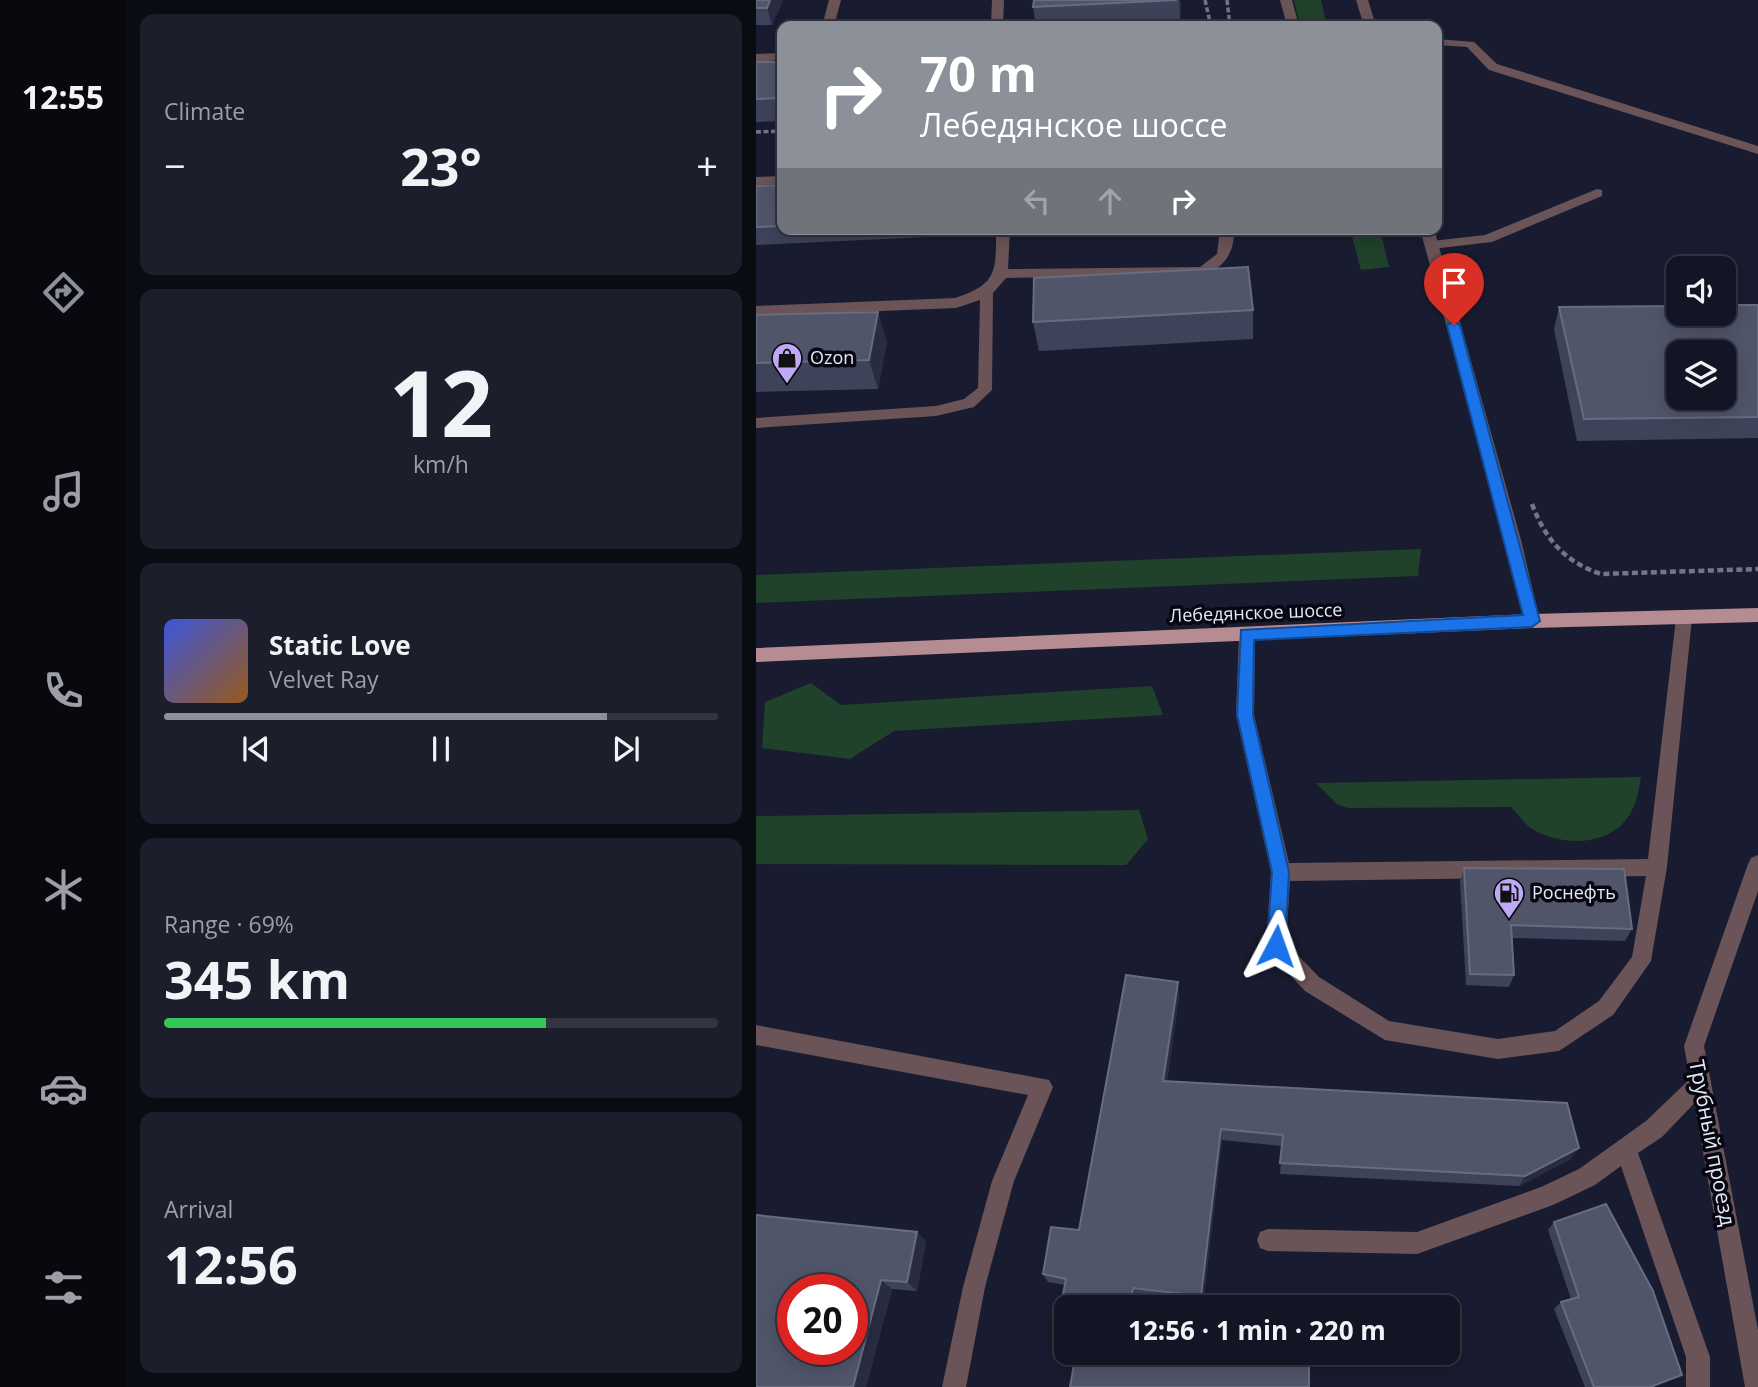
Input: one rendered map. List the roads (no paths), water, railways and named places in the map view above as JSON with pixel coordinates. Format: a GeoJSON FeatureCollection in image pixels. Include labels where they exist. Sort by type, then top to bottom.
{"type":"FeatureCollection","features":[{"type":"Feature","properties":{"kind":"main road","name":"Лебедянское шоссе"},"geometry":{"type":"LineString","coordinates":[[756,655],[1532,621],[1758,615]]}},
{"type":"Feature","properties":{"kind":"street"},"geometry":{"type":"LineString","coordinates":[[829,21],[835,0]]}},
{"type":"Feature","properties":{"kind":"street"},"geometry":{"type":"LineString","coordinates":[[998,21],[999,0]]}},
{"type":"Feature","properties":{"kind":"street"},"geometry":{"type":"LineString","coordinates":[[1286,0],[1292,21]]}},
{"type":"Feature","properties":{"kind":"street"},"geometry":{"type":"LineString","coordinates":[[1362,0],[1368,21]]}},
{"type":"Feature","properties":{"kind":"street"},"geometry":{"type":"LineString","coordinates":[[1442,42],[1470,44],[1493,67],[1758,149]]}},
{"type":"Feature","properties":{"kind":"street"},"geometry":{"type":"LineString","coordinates":[[756,58],[777,57]]}},
{"type":"Feature","properties":{"kind":"street"},"geometry":{"type":"LineString","coordinates":[[756,181],[777,180]]}},
{"type":"Feature","properties":{"kind":"street"},"geometry":{"type":"LineString","coordinates":[[1532,621],[1429,237],[1486,239],[1597,193]]}},
{"type":"Feature","properties":{"kind":"street"},"geometry":{"type":"LineString","coordinates":[[756,311],[957,303],[987,294],[1003,274],[1003,235]]}},
{"type":"Feature","properties":{"kind":"street"},"geometry":{"type":"LineString","coordinates":[[1003,274],[1202,271],[1218,264],[1228,246],[1227,235]]}},
{"type":"Feature","properties":{"kind":"street"},"geometry":{"type":"LineString","coordinates":[[756,422],[936,411],[969,403],[985,390],[987,294]]}},
{"type":"Feature","properties":{"kind":"street"},"geometry":{"type":"LineString","coordinates":[[1247,634],[1245,715],[1281,872],[1276,946],[1312,984],[1385,1030],[1498,1049],[1559,1041],[1606,1008],[1640,961],[1657,867],[1684,618]]}},
{"type":"Feature","properties":{"kind":"street","name":"Трубный проезд"},"geometry":{"type":"LineString","coordinates":[[1758,864],[1694,1046],[1758,1387]]}},
{"type":"Feature","properties":{"kind":"street"},"geometry":{"type":"LineString","coordinates":[[1281,872],[1657,867]]}},
{"type":"Feature","properties":{"kind":"street"},"geometry":{"type":"LineString","coordinates":[[756,1035],[1042,1087],[1003,1181],[974,1287],[954,1387]]}},
{"type":"Feature","properties":{"kind":"street"},"geometry":{"type":"LineString","coordinates":[[1268,1240],[1417,1243],[1545,1198],[1587,1177],[1654,1129],[1701,1082]]}},
{"type":"Feature","properties":{"kind":"street"},"geometry":{"type":"LineString","coordinates":[[1626,1149],[1698,1357],[1698,1387]]}},
{"type":"Feature","properties":{"kind":"place","name":"Ozon"},"geometry":{"type":"Point","coordinates":[787,385]}},
{"type":"Feature","properties":{"kind":"place","name":"Роснефть"},"geometry":{"type":"Point","coordinates":[1509,920]}}]}
